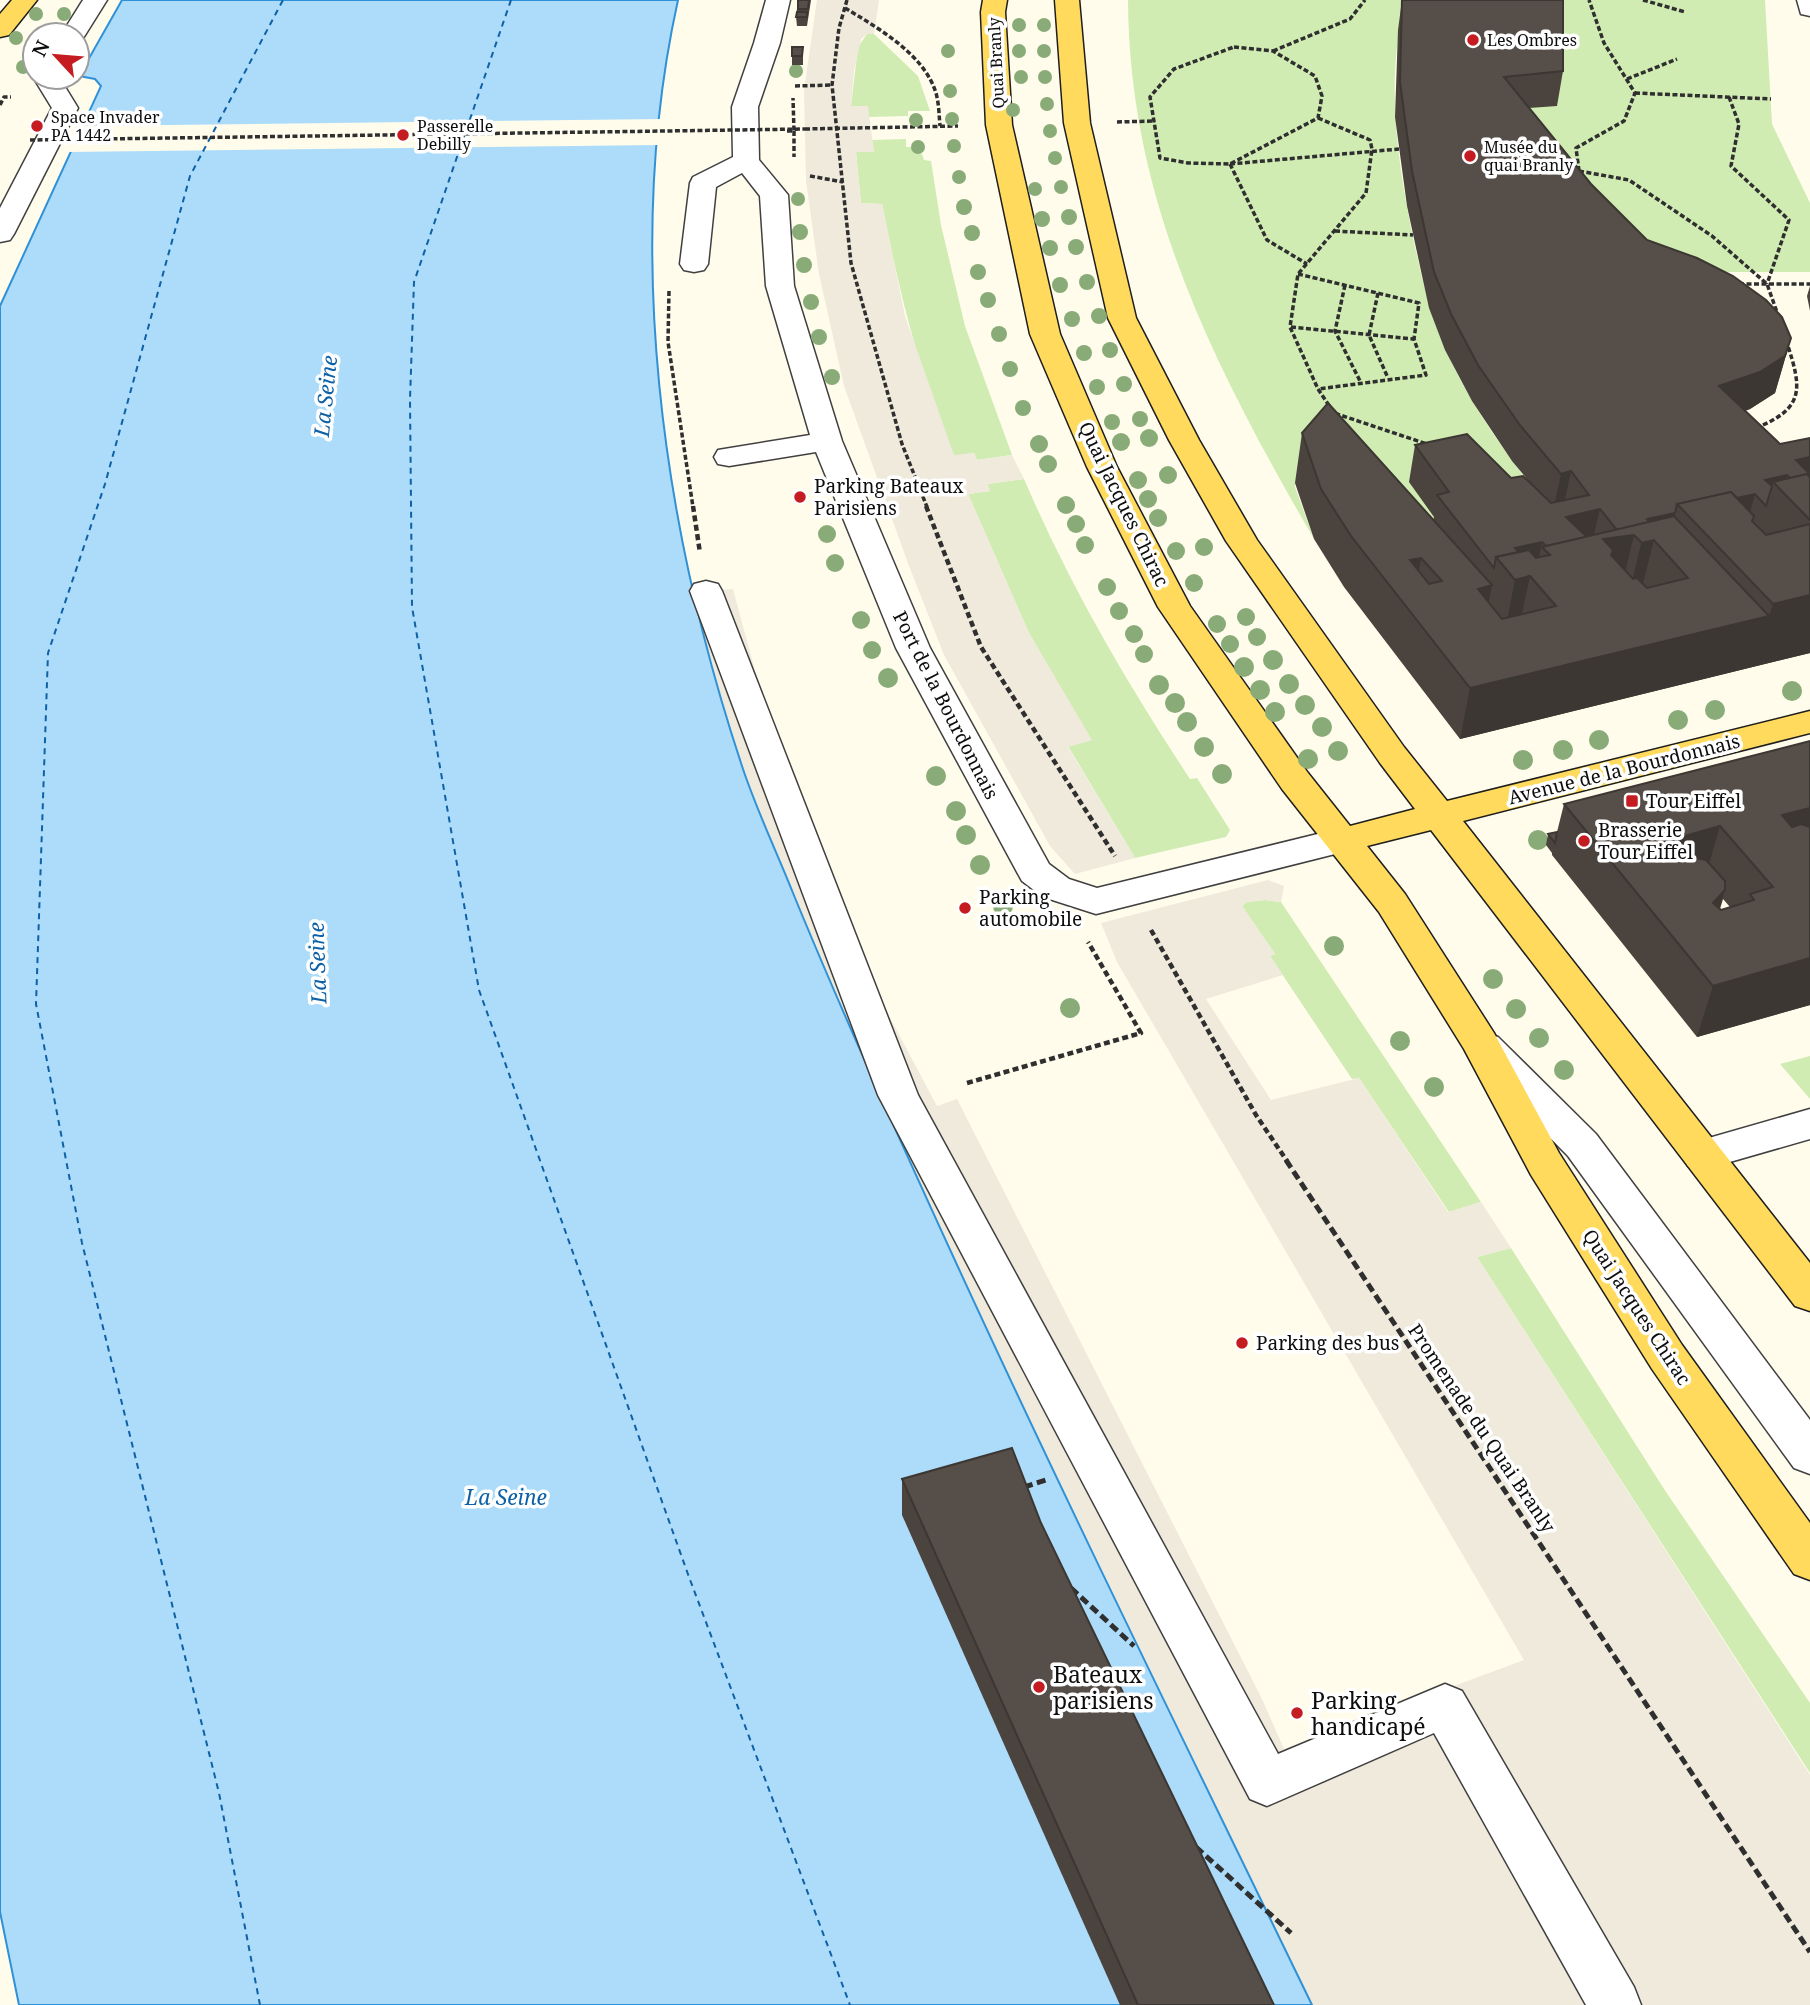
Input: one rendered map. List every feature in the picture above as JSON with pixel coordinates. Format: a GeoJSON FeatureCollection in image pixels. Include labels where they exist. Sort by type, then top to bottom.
{"type":"FeatureCollection","features":[{"type":"Feature","properties":{"kind":"main road"},"geometry":{"type":"LineString","coordinates":[[0,30],[25,0]]}},
{"type":"Feature","properties":{"kind":"main road","name":"Quai Branly"},"geometry":{"type":"LineString","coordinates":[[995,0],[993,12],[999,125]]}},
{"type":"Feature","properties":{"kind":"main road"},"geometry":{"type":"LineString","coordinates":[[1067,0],[1077,123],[1122,318],[1184,440],[1242,541],[1439,816],[1810,1294]]}},
{"type":"Feature","properties":{"kind":"main road","name":"Quai Jacques Chirac"},"geometry":{"type":"LineString","coordinates":[[999,125],[1045,334],[1102,467],[1174,607],[1296,781],[1392,903],[1480,1043],[1545,1164],[1660,1346],[1810,1560]]}},
{"type":"Feature","properties":{"kind":"main road","name":"Avenue de la Bourdonnais"},"geometry":{"type":"LineString","coordinates":[[1439,816],[1810,722]]}},
{"type":"Feature","properties":{"kind":"main road"},"geometry":{"type":"LineString","coordinates":[[1342,840],[1439,816]]}},
{"type":"Feature","properties":{"kind":"street"},"geometry":{"type":"LineString","coordinates":[[82,21],[95,0]]}},
{"type":"Feature","properties":{"kind":"street"},"geometry":{"type":"LineString","coordinates":[[694,264],[703,183],[746,161],[745,107],[767,44],[778,0]]}},
{"type":"Feature","properties":{"kind":"street"},"geometry":{"type":"LineString","coordinates":[[1809,0],[1810,9]]}},
{"type":"Feature","properties":{"kind":"street"},"geometry":{"type":"LineString","coordinates":[[0,234],[65,108],[55,91]]}},
{"type":"Feature","properties":{"kind":"street","name":"Port de la Bourdonnais"},"geometry":{"type":"LineString","coordinates":[[746,161],[774,195],[780,286],[827,441],[913,648],[1035,872],[1056,888],[1096,901],[1342,840]]}},
{"type":"Feature","properties":{"kind":"street"},"geometry":{"type":"LineString","coordinates":[[729,457],[827,441]]}},
{"type":"Feature","properties":{"kind":"street"},"geometry":{"type":"LineString","coordinates":[[706,591],[898,1095],[1267,1783],[1445,1706],[1615,2005]]}},
{"type":"Feature","properties":{"kind":"street","name":"Quai Jacques Chirac"},"geometry":{"type":"LineString","coordinates":[[1480,1043],[1582,1145],[1810,1455]]}},
{"type":"Feature","properties":{"kind":"street"},"geometry":{"type":"LineString","coordinates":[[1702,1155],[1810,1124]]}},
{"type":"Feature","properties":{"kind":"path"},"geometry":{"type":"LineString","coordinates":[[847,0],[839,28],[832,85],[851,263],[902,444],[981,647],[1119,863]]}},
{"type":"Feature","properties":{"kind":"path"},"geometry":{"type":"LineString","coordinates":[[1273,51],[1350,19],[1365,0]]}},
{"type":"Feature","properties":{"kind":"path"},"geometry":{"type":"LineString","coordinates":[[1589,0],[1604,43],[1635,93]]}},
{"type":"Feature","properties":{"kind":"path"},"geometry":{"type":"LineString","coordinates":[[1643,0],[1685,12]]}},
{"type":"Feature","properties":{"kind":"path"},"geometry":{"type":"LineString","coordinates":[[845,8],[875,26],[929,77],[936,93],[940,126]]}},
{"type":"Feature","properties":{"kind":"path"},"geometry":{"type":"LineString","coordinates":[[1318,118],[1322,96],[1315,76],[1273,51],[1234,47],[1174,69],[1150,97],[1160,158],[1188,165],[1230,164],[1372,149],[1399,149]]}},
{"type":"Feature","properties":{"kind":"path"},"geometry":{"type":"LineString","coordinates":[[1627,79],[1677,59]]}},
{"type":"Feature","properties":{"kind":"path"},"geometry":{"type":"LineString","coordinates":[[794,146],[794,86],[832,85]]}},
{"type":"Feature","properties":{"kind":"path"},"geometry":{"type":"LineString","coordinates":[[1635,93],[1771,99]]}},
{"type":"Feature","properties":{"kind":"path"},"geometry":{"type":"LineString","coordinates":[[1579,180],[1576,148],[1624,121],[1635,93]]}},
{"type":"Feature","properties":{"kind":"path"},"geometry":{"type":"LineString","coordinates":[[1729,97],[1739,124],[1731,166],[1789,220],[1768,284]]}},
{"type":"Feature","properties":{"kind":"path"},"geometry":{"type":"LineString","coordinates":[[1318,118],[1370,140],[1372,149],[1366,193],[1298,274],[1290,327],[1318,389],[1334,413],[1439,448]]}},
{"type":"Feature","properties":{"kind":"path"},"geometry":{"type":"LineString","coordinates":[[1230,164],[1318,118]]}},
{"type":"Feature","properties":{"kind":"path"},"geometry":{"type":"LineString","coordinates":[[1110,122],[1155,121]]}},
{"type":"Feature","properties":{"kind":"path"},"geometry":{"type":"LineString","coordinates":[[30,140],[963,125]]}},
{"type":"Feature","properties":{"kind":"path"},"geometry":{"type":"LineString","coordinates":[[785,131],[794,131]]}},
{"type":"Feature","properties":{"kind":"path"},"geometry":{"type":"LineString","coordinates":[[1230,164],[1267,240],[1307,264]]}},
{"type":"Feature","properties":{"kind":"path"},"geometry":{"type":"LineString","coordinates":[[1579,171],[1629,180],[1712,236],[1768,284],[1779,319]]}},
{"type":"Feature","properties":{"kind":"path"},"geometry":{"type":"LineString","coordinates":[[806,176],[843,182]]}},
{"type":"Feature","properties":{"kind":"path"},"geometry":{"type":"LineString","coordinates":[[1334,231],[1413,235]]}},
{"type":"Feature","properties":{"kind":"path"},"geometry":{"type":"LineString","coordinates":[[1298,274],[1419,303],[1414,339],[1426,375],[1318,389]]}},
{"type":"Feature","properties":{"kind":"path"},"geometry":{"type":"LineString","coordinates":[[1727,284],[1810,284]]}},
{"type":"Feature","properties":{"kind":"path"},"geometry":{"type":"LineString","coordinates":[[1345,285],[1335,331],[1361,383]]}},
{"type":"Feature","properties":{"kind":"path"},"geometry":{"type":"LineString","coordinates":[[669,289],[668,342],[706,591]]}},
{"type":"Feature","properties":{"kind":"path"},"geometry":{"type":"LineString","coordinates":[[1378,293],[1369,335],[1388,378]]}},
{"type":"Feature","properties":{"kind":"path"},"geometry":{"type":"LineString","coordinates":[[1290,327],[1414,339]]}},
{"type":"Feature","properties":{"kind":"path"},"geometry":{"type":"LineString","coordinates":[[1747,431],[1784,415],[1796,402],[1800,392],[1787,342]]}},
{"type":"Feature","properties":{"kind":"path","name":"Promenade du Quai Branly"},"geometry":{"type":"LineString","coordinates":[[1150,920],[1151,930],[1255,1115],[1810,1952]]}},
{"type":"Feature","properties":{"kind":"path"},"geometry":{"type":"LineString","coordinates":[[967,1083],[1141,1033],[1099,965]]}},
{"type":"Feature","properties":{"kind":"path"},"geometry":{"type":"LineString","coordinates":[[1012,1490],[1050,1479]]}},
{"type":"Feature","properties":{"kind":"path"},"geometry":{"type":"LineString","coordinates":[[1069,1586],[1138,1650]]}},
{"type":"Feature","properties":{"kind":"path"},"geometry":{"type":"LineString","coordinates":[[1191,1842],[1292,1933]]}},
{"type":"Feature","properties":{"kind":"green space"},"geometry":{"type":"Polygon","coordinates":[[[1128,0],[1406,0],[1396,61],[1396,124],[1403,186],[1424,286],[1440,336],[1462,384],[1529,483],[1443,529],[1302,474],[1295,487],[1314,539],[1243,411],[1184,281],[1161,214],[1144,145],[1132,74],[1128,0]]]}},
{"type":"Feature","properties":{"kind":"green space"},"geometry":{"type":"Polygon","coordinates":[[[1558,0],[1765,0],[1772,124],[1810,203],[1810,272],[1635,272],[1498,111],[1558,0]]]}},
{"type":"Feature","properties":{"kind":"green space"},"geometry":{"type":"Polygon","coordinates":[[[867,34],[874,34],[918,76],[930,111],[908,111],[908,116],[869,117],[867,106],[851,106],[858,47],[867,34]]]}},
{"type":"Feature","properties":{"kind":"green space"},"geometry":{"type":"Polygon","coordinates":[[[906,139],[906,147],[915,147],[915,152],[922,154],[924,160],[931,161],[941,225],[965,326],[1012,455],[977,460],[974,453],[954,456],[930,394],[911,332],[882,204],[861,203],[856,152],[874,152],[872,140],[906,139]]]}},
{"type":"Feature","properties":{"kind":"green space"},"geometry":{"type":"Polygon","coordinates":[[[1024,479],[1060,557],[1100,633],[1190,779],[1197,778],[1230,830],[1226,837],[1135,858],[1068,746],[1091,740],[1029,633],[968,494],[990,491],[987,484],[1024,479]]]}},
{"type":"Feature","properties":{"kind":"green space"},"geometry":{"type":"Polygon","coordinates":[[[1247,902],[1281,902],[1481,1202],[1449,1212],[1359,1078],[1352,1079],[1270,956],[1275,954],[1242,906],[1247,902]]]}},
{"type":"Feature","properties":{"kind":"green space"},"geometry":{"type":"Polygon","coordinates":[[[1810,1056],[1810,1099],[1780,1064],[1810,1056]]]}},
{"type":"Feature","properties":{"kind":"green space"},"geometry":{"type":"Polygon","coordinates":[[[1511,1248],[1664,1489],[1810,1703],[1810,1773],[1477,1257],[1511,1248]]]}},
{"type":"Feature","properties":{"kind":"shaded area"},"geometry":{"type":"Polygon","coordinates":[[[817,0],[879,0],[874,34],[867,34],[861,39],[854,71],[851,106],[868,106],[874,152],[856,152],[861,203],[882,204],[905,316],[954,455],[974,453],[977,460],[1012,455],[1024,479],[988,484],[990,491],[968,494],[1029,633],[1092,740],[1068,747],[1135,858],[1075,874],[1050,846],[944,655],[909,566],[844,386],[819,274],[806,181],[804,90],[817,0]]]}},
{"type":"Feature","properties":{"kind":"shaded area"},"geometry":{"type":"Polygon","coordinates":[[[733,589],[762,697],[880,999],[937,1106],[957,1099],[1261,1697],[1284,1749],[1524,1660],[1117,962],[1101,923],[1268,880],[1284,886],[1281,902],[1265,900],[1247,902],[1242,906],[1275,954],[1270,956],[1283,975],[1206,999],[1271,1100],[1359,1078],[1448,1212],[1481,1202],[1511,1248],[1477,1257],[1810,1775],[1810,2005],[1312,2005],[998,1354],[853,1040],[741,766],[692,592],[733,589]]]}},
{"type":"Feature","properties":{"kind":"water","name":"La Seine"},"geometry":{"type":"Polygon","coordinates":[[[122,0],[678,0],[662,94],[654,190],[653,287],[659,385],[672,482],[690,578],[713,672],[741,763],[759,812],[894,1128],[1089,1545],[1312,2005],[19,2005],[0,1912],[0,306],[101,86],[91,78],[91,55],[122,0]]]}},
{"type":"Feature","properties":{"kind":"pier","name":"Passerelle Debilly"},"geometry":{"type":"Polygon","coordinates":[[[664,119],[659,145],[67,152],[79,126],[664,119]]]}},
{"type":"Feature","properties":{"kind":"building"},"geometry":{"type":"Polygon","coordinates":[[[798,0],[809,0],[808,9],[798,9],[798,0]]]}},
{"type":"Feature","properties":{"kind":"building"},"geometry":{"type":"Polygon","coordinates":[[[1402,0],[1563,0],[1563,71],[1504,77],[1591,184],[1647,240],[1697,258],[1733,276],[1766,300],[1782,317],[1791,338],[1785,356],[1760,372],[1719,386],[1780,444],[1810,438],[1810,457],[1796,460],[1810,474],[1810,478],[1807,474],[1765,480],[1772,486],[1766,506],[1755,494],[1737,498],[1731,492],[1677,504],[1675,513],[1647,519],[1650,522],[1617,530],[1600,509],[1566,517],[1587,537],[1546,546],[1542,542],[1515,548],[1519,552],[1496,557],[1494,568],[1437,495],[1449,492],[1415,445],[1467,434],[1511,478],[1523,476],[1551,503],[1589,495],[1571,471],[1561,474],[1519,424],[1478,365],[1451,314],[1434,272],[1412,171],[1400,82],[1402,0]]]}},
{"type":"Feature","properties":{"kind":"building"},"geometry":{"type":"Polygon","coordinates":[[[797,12],[807,12],[807,17],[796,17],[797,12]]]}},
{"type":"Feature","properties":{"kind":"building"},"geometry":{"type":"Polygon","coordinates":[[[792,47],[803,47],[802,56],[792,56],[792,47]]]}},
{"type":"Feature","properties":{"kind":"building"},"geometry":{"type":"Polygon","coordinates":[[[1328,403],[1492,585],[1478,589],[1502,619],[1556,606],[1530,576],[1515,580],[1496,557],[1529,550],[1536,558],[1550,555],[1542,547],[1674,516],[1769,616],[1470,688],[1351,536],[1321,489],[1302,433],[1328,403]],[[1634,535],[1603,539],[1613,550],[1611,555],[1633,579],[1637,578],[1647,588],[1688,578],[1654,540],[1642,543],[1634,535]],[[1421,558],[1410,560],[1429,584],[1442,581],[1421,558]]]}},
{"type":"Feature","properties":{"kind":"building"},"geometry":{"type":"Polygon","coordinates":[[[1807,474],[1810,478],[1810,520],[1773,482],[1807,474]]]}},
{"type":"Feature","properties":{"kind":"building"},"geometry":{"type":"Polygon","coordinates":[[[1731,492],[1754,516],[1752,521],[1766,535],[1810,524],[1810,595],[1773,604],[1677,504],[1731,492]]]}},
{"type":"Feature","properties":{"kind":"building"},"geometry":{"type":"Polygon","coordinates":[[[1810,741],[1810,808],[1782,815],[1792,827],[1801,824],[1810,827],[1810,958],[1713,986],[1564,804],[1810,741]],[[1720,826],[1643,848],[1652,858],[1665,855],[1670,860],[1685,856],[1706,860],[1725,881],[1725,890],[1713,903],[1721,910],[1754,900],[1750,894],[1773,887],[1720,826]]]}},
{"type":"Feature","properties":{"kind":"building"},"geometry":{"type":"Polygon","coordinates":[[[1557,832],[1555,843],[1548,834],[1557,832]]]}},
{"type":"Feature","properties":{"kind":"building","name":"Bateaux parisiens"},"geometry":{"type":"Polygon","coordinates":[[[1012,1448],[1041,1523],[1274,2005],[1138,2005],[902,1479],[1012,1448]]]}},
{"type":"Feature","properties":{"kind":"ferry route"},"geometry":{"type":"LineString","coordinates":[[260,2005],[219,1793],[82,1243],[36,1004],[48,653],[105,484],[190,176],[283,0]]}},
{"type":"Feature","properties":{"kind":"ferry route"},"geometry":{"type":"LineString","coordinates":[[511,0],[414,282],[410,399],[412,607],[479,990],[689,1577],[850,2005]]}},
{"type":"Feature","properties":{"kind":"place","name":"Les Ombres"},"geometry":{"type":"Point","coordinates":[1473,40]}},
{"type":"Feature","properties":{"kind":"place","name":"Space Invader PA 1442"},"geometry":{"type":"Point","coordinates":[37,126]}},
{"type":"Feature","properties":{"kind":"place","name":"Passerelle Debilly"},"geometry":{"type":"Point","coordinates":[403,135]}},
{"type":"Feature","properties":{"kind":"place","name":"Musée du quai Branly"},"geometry":{"type":"Point","coordinates":[1470,156]}},
{"type":"Feature","properties":{"kind":"place","name":"Parking Bateaux Parisiens"},"geometry":{"type":"Point","coordinates":[800,497]}},
{"type":"Feature","properties":{"kind":"place","name":"Tour Eiffel"},"geometry":{"type":"Point","coordinates":[1632,801]}},
{"type":"Feature","properties":{"kind":"place","name":"Brasserie Tour Eiffel"},"geometry":{"type":"Point","coordinates":[1584,841]}},
{"type":"Feature","properties":{"kind":"place","name":"Parking automobile"},"geometry":{"type":"Point","coordinates":[965,908]}},
{"type":"Feature","properties":{"kind":"place","name":"Parking des bus"},"geometry":{"type":"Point","coordinates":[1242,1343]}},
{"type":"Feature","properties":{"kind":"place","name":"Bateaux parisiens"},"geometry":{"type":"Point","coordinates":[1039,1687]}},
{"type":"Feature","properties":{"kind":"place","name":"Parking handicapé"},"geometry":{"type":"Point","coordinates":[1297,1713]}}]}
